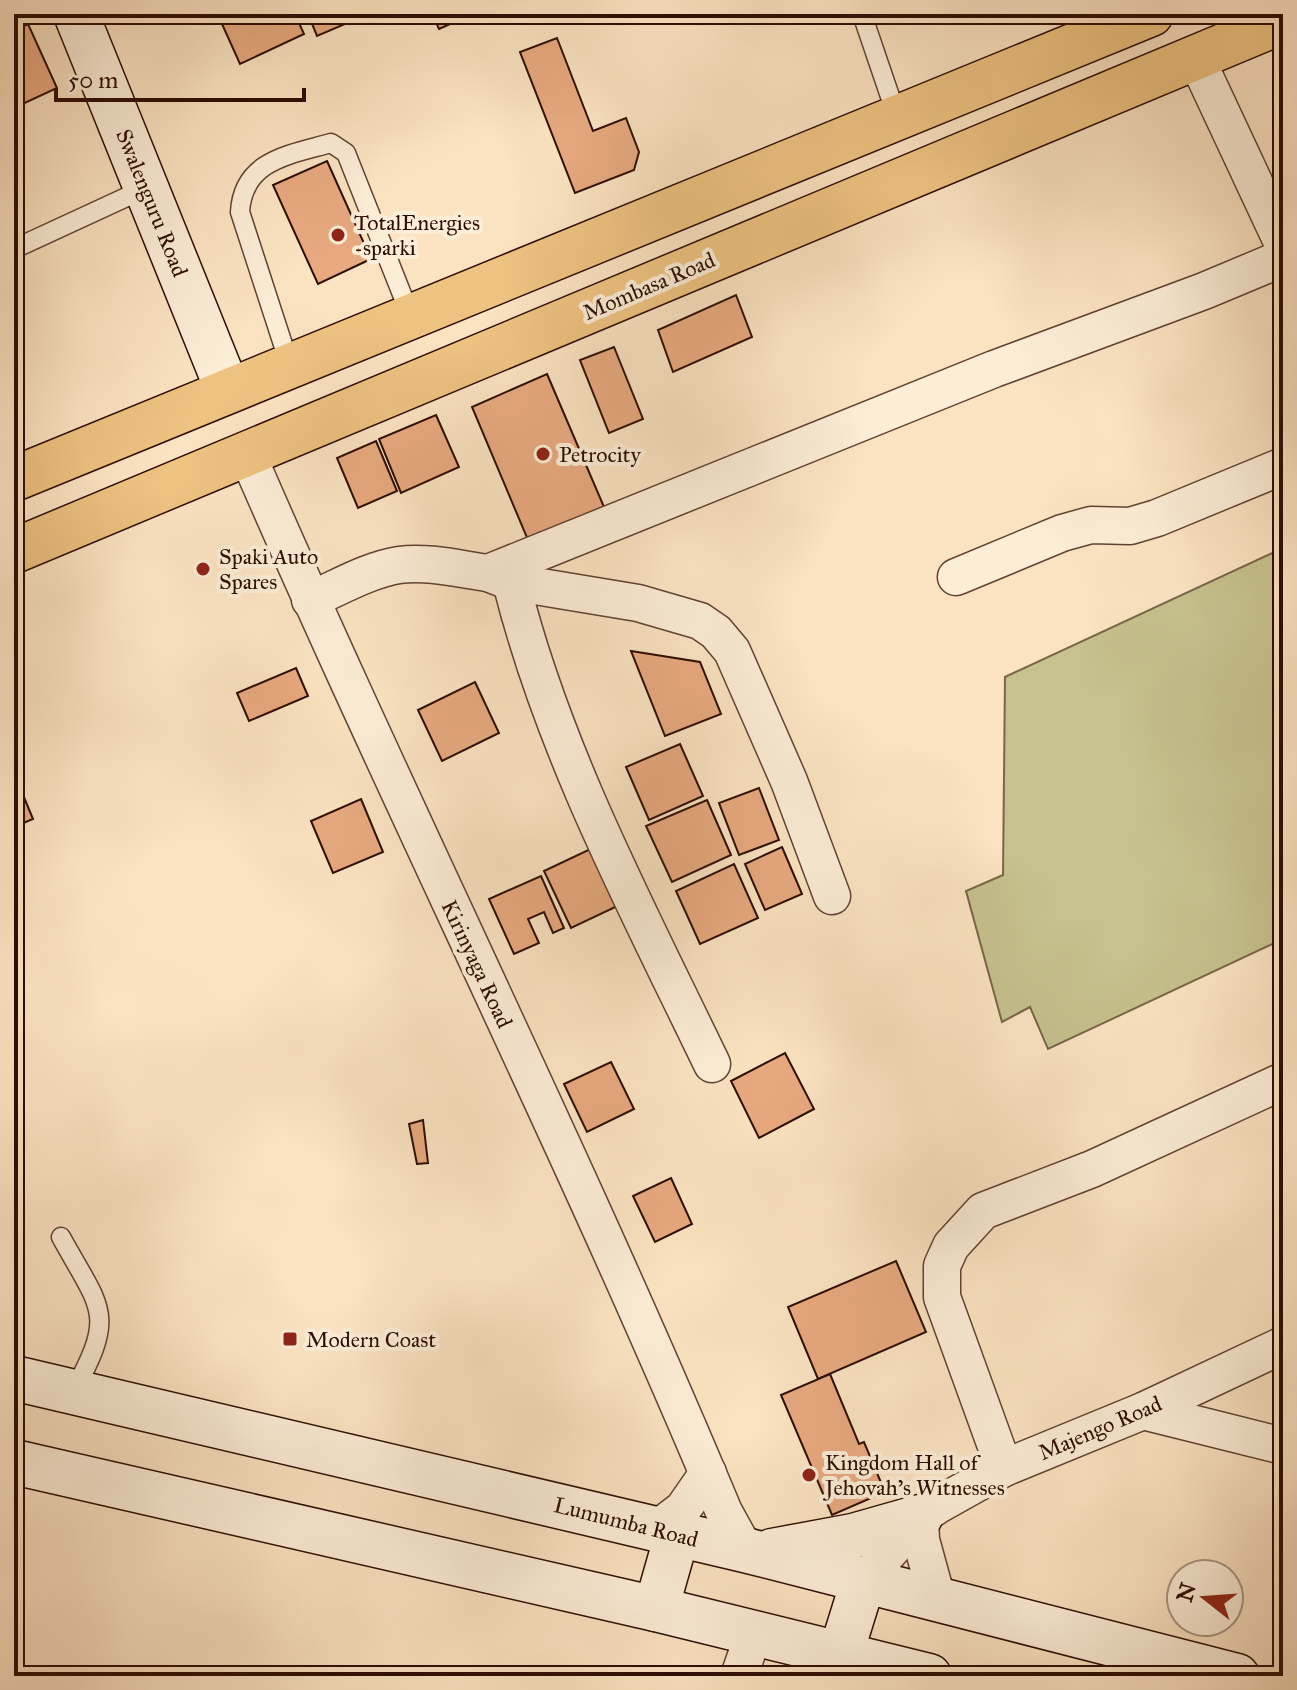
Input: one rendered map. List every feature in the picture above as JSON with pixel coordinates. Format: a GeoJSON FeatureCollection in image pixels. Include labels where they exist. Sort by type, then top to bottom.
{"type":"FeatureCollection","features":[{"type":"Feature","properties":{"kind":"highway"},"geometry":{"type":"LineString","coordinates":[[14,479],[1151,14]]}},
{"type":"Feature","properties":{"kind":"highway","name":"Mombasa Road"},"geometry":{"type":"LineString","coordinates":[[14,551],[1283,21]]}},
{"type":"Feature","properties":{"kind":"highway"},"geometry":{"type":"LineString","coordinates":[[300,362],[338,416]]}},
{"type":"Feature","properties":{"kind":"main road","name":"Swalenguru Road"},"geometry":{"type":"LineString","coordinates":[[76,14],[228,391]]}},
{"type":"Feature","properties":{"kind":"main road","name":"Lumumba Road"},"geometry":{"type":"LineString","coordinates":[[14,1378],[667,1532],[1237,1676]]}},
{"type":"Feature","properties":{"kind":"main road"},"geometry":{"type":"LineString","coordinates":[[14,1462],[656,1609],[929,1676]]}},
{"type":"Feature","properties":{"kind":"main road"},"geometry":{"type":"LineString","coordinates":[[749,1552],[853,1536],[920,1517]]}},
{"type":"Feature","properties":{"kind":"main road"},"geometry":{"type":"LineString","coordinates":[[656,1609],[667,1532]]}},
{"type":"Feature","properties":{"kind":"main road"},"geometry":{"type":"LineString","coordinates":[[840,1656],[863,1582]]}},
{"type":"Feature","properties":{"kind":"street"},"geometry":{"type":"LineString","coordinates":[[1196,58],[1283,244]]}},
{"type":"Feature","properties":{"kind":"street"},"geometry":{"type":"LineString","coordinates":[[499,578],[994,369],[1204,291],[1283,258]]}},
{"type":"Feature","properties":{"kind":"street","name":"Kirinyaga Road"},"geometry":{"type":"LineString","coordinates":[[247,454],[310,600],[605,1241],[708,1473],[749,1552]]}},
{"type":"Feature","properties":{"kind":"street"},"geometry":{"type":"LineString","coordinates":[[956,577],[1062,533],[1091,525],[1130,526],[1157,518],[1283,466]]}},
{"type":"Feature","properties":{"kind":"street"},"geometry":{"type":"LineString","coordinates":[[310,600],[367,575],[399,565],[433,564],[638,603],[700,621],[716,632],[738,666],[789,781],[832,896]]}},
{"type":"Feature","properties":{"kind":"street"},"geometry":{"type":"LineString","coordinates":[[499,578],[555,722],[627,886],[712,1064]]}},
{"type":"Feature","properties":{"kind":"street"},"geometry":{"type":"LineString","coordinates":[[1004,1468],[942,1297],[942,1266],[951,1246],[983,1211],[1092,1169],[1283,1081]]}},
{"type":"Feature","properties":{"kind":"street","name":"Majengo Road"},"geometry":{"type":"LineString","coordinates":[[863,1582],[920,1517],[1004,1468],[1143,1411],[1283,1345]]}},
{"type":"Feature","properties":{"kind":"street"},"geometry":{"type":"LineString","coordinates":[[1143,1411],[1283,1446]]}},
{"type":"Feature","properties":{"kind":"street"},"geometry":{"type":"LineString","coordinates":[[667,1532],[708,1473]]}},
{"type":"Feature","properties":{"kind":"street"},"geometry":{"type":"LineString","coordinates":[[920,1517],[921,1540],[938,1602]]}},
{"type":"Feature","properties":{"kind":"street"},"geometry":{"type":"LineString","coordinates":[[739,1676],[754,1633]]}},
{"type":"Feature","properties":{"kind":"lane"},"geometry":{"type":"LineString","coordinates":[[862,14],[897,118]]}},
{"type":"Feature","properties":{"kind":"lane"},"geometry":{"type":"LineString","coordinates":[[300,362],[240,212],[241,193],[254,171],[287,156],[331,143],[346,153],[411,317]]}},
{"type":"Feature","properties":{"kind":"lane"},"geometry":{"type":"LineString","coordinates":[[14,249],[146,188]]}},
{"type":"Feature","properties":{"kind":"lane"},"geometry":{"type":"LineString","coordinates":[[61,1237],[101,1310],[96,1349],[73,1392]]}},
{"type":"Feature","properties":{"kind":"shaded area"},"geometry":{"type":"Polygon","coordinates":[[[1283,548],[1283,939],[1048,1049],[1030,1007],[1002,1022],[966,891],[1003,875],[1005,677],[1283,548]]]}},
{"type":"Feature","properties":{"kind":"building"},"geometry":{"type":"Polygon","coordinates":[[[245,14],[295,14],[304,34],[240,64],[222,24],[245,14]]]}},
{"type":"Feature","properties":{"kind":"building"},"geometry":{"type":"Polygon","coordinates":[[[308,14],[341,14],[345,24],[317,36],[308,14]]]}},
{"type":"Feature","properties":{"kind":"building"},"geometry":{"type":"Polygon","coordinates":[[[432,14],[473,14],[439,29],[432,14]]]}},
{"type":"Feature","properties":{"kind":"building"},"geometry":{"type":"Polygon","coordinates":[[[28,24],[57,88],[14,108],[14,31],[28,24]]]}},
{"type":"Feature","properties":{"kind":"building"},"geometry":{"type":"Polygon","coordinates":[[[557,38],[593,131],[626,118],[639,152],[634,170],[575,193],[520,52],[557,38]]]}},
{"type":"Feature","properties":{"kind":"building"},"geometry":{"type":"Polygon","coordinates":[[[327,161],[371,259],[318,284],[273,185],[327,161]]]}},
{"type":"Feature","properties":{"kind":"building"},"geometry":{"type":"Polygon","coordinates":[[[736,295],[752,337],[673,372],[658,330],[736,295]]]}},
{"type":"Feature","properties":{"kind":"building"},"geometry":{"type":"Polygon","coordinates":[[[614,347],[643,419],[609,433],[580,360],[614,347]]]}},
{"type":"Feature","properties":{"kind":"building"},"geometry":{"type":"Polygon","coordinates":[[[547,374],[604,507],[528,540],[472,407],[547,374]]]}},
{"type":"Feature","properties":{"kind":"building"},"geometry":{"type":"Polygon","coordinates":[[[436,415],[459,467],[401,493],[379,439],[436,415]]]}},
{"type":"Feature","properties":{"kind":"building"},"geometry":{"type":"Polygon","coordinates":[[[376,441],[397,491],[358,508],[337,458],[376,441]]]}},
{"type":"Feature","properties":{"kind":"building"},"geometry":{"type":"Polygon","coordinates":[[[631,651],[700,662],[721,714],[665,736],[631,651]]]}},
{"type":"Feature","properties":{"kind":"building"},"geometry":{"type":"Polygon","coordinates":[[[296,668],[308,696],[249,721],[237,693],[296,668]]]}},
{"type":"Feature","properties":{"kind":"building"},"geometry":{"type":"Polygon","coordinates":[[[475,682],[499,733],[442,761],[418,710],[475,682]]]}},
{"type":"Feature","properties":{"kind":"building"},"geometry":{"type":"Polygon","coordinates":[[[680,744],[703,796],[649,820],[626,767],[680,744]]]}},
{"type":"Feature","properties":{"kind":"building"},"geometry":{"type":"Polygon","coordinates":[[[14,773],[33,819],[14,827],[14,773]]]}},
{"type":"Feature","properties":{"kind":"building"},"geometry":{"type":"Polygon","coordinates":[[[759,788],[779,840],[739,855],[719,803],[759,788]]]}},
{"type":"Feature","properties":{"kind":"building"},"geometry":{"type":"Polygon","coordinates":[[[361,799],[383,852],[333,873],[311,821],[361,799]]]}},
{"type":"Feature","properties":{"kind":"building"},"geometry":{"type":"Polygon","coordinates":[[[707,800],[731,855],[672,882],[646,826],[707,800]]]}},
{"type":"Feature","properties":{"kind":"building"},"geometry":{"type":"Polygon","coordinates":[[[601,844],[628,901],[571,928],[544,871],[601,844]]]}},
{"type":"Feature","properties":{"kind":"building"},"geometry":{"type":"Polygon","coordinates":[[[782,847],[802,894],[765,910],[745,864],[782,847]]]}},
{"type":"Feature","properties":{"kind":"building"},"geometry":{"type":"Polygon","coordinates":[[[734,864],[758,918],[700,944],[676,891],[734,864]]]}},
{"type":"Feature","properties":{"kind":"building"},"geometry":{"type":"Polygon","coordinates":[[[541,876],[564,928],[553,933],[544,912],[528,919],[539,943],[514,954],[489,899],[541,876]]]}},
{"type":"Feature","properties":{"kind":"building"},"geometry":{"type":"Polygon","coordinates":[[[785,1053],[814,1109],[759,1138],[731,1081],[785,1053]]]}},
{"type":"Feature","properties":{"kind":"building"},"geometry":{"type":"Polygon","coordinates":[[[611,1062],[634,1109],[587,1132],[564,1084],[611,1062]]]}},
{"type":"Feature","properties":{"kind":"building"},"geometry":{"type":"Polygon","coordinates":[[[423,1120],[428,1163],[417,1164],[409,1124],[423,1120]]]}},
{"type":"Feature","properties":{"kind":"building"},"geometry":{"type":"Polygon","coordinates":[[[671,1178],[692,1224],[655,1242],[633,1196],[671,1178]]]}},
{"type":"Feature","properties":{"kind":"building"},"geometry":{"type":"Polygon","coordinates":[[[896,1261],[926,1332],[818,1379],[788,1307],[896,1261]]]}},
{"type":"Feature","properties":{"kind":"building"},"geometry":{"type":"Polygon","coordinates":[[[830,1374],[859,1444],[864,1442],[885,1492],[832,1515],[781,1395],[830,1374]]]}},
{"type":"Feature","properties":{"kind":"place","name":"TotalEnergies -sparki"},"geometry":{"type":"Point","coordinates":[338,235]}},
{"type":"Feature","properties":{"kind":"place","name":"Petrocity"},"geometry":{"type":"Point","coordinates":[543,454]}},
{"type":"Feature","properties":{"kind":"place","name":"Spaki Auto Spares"},"geometry":{"type":"Point","coordinates":[203,569]}},
{"type":"Feature","properties":{"kind":"place","name":"Modern Coast"},"geometry":{"type":"Point","coordinates":[290,1339]}},
{"type":"Feature","properties":{"kind":"place","name":"Kingdom Hall of Jehovah's Witnesses"},"geometry":{"type":"Point","coordinates":[809,1475]}}]}
